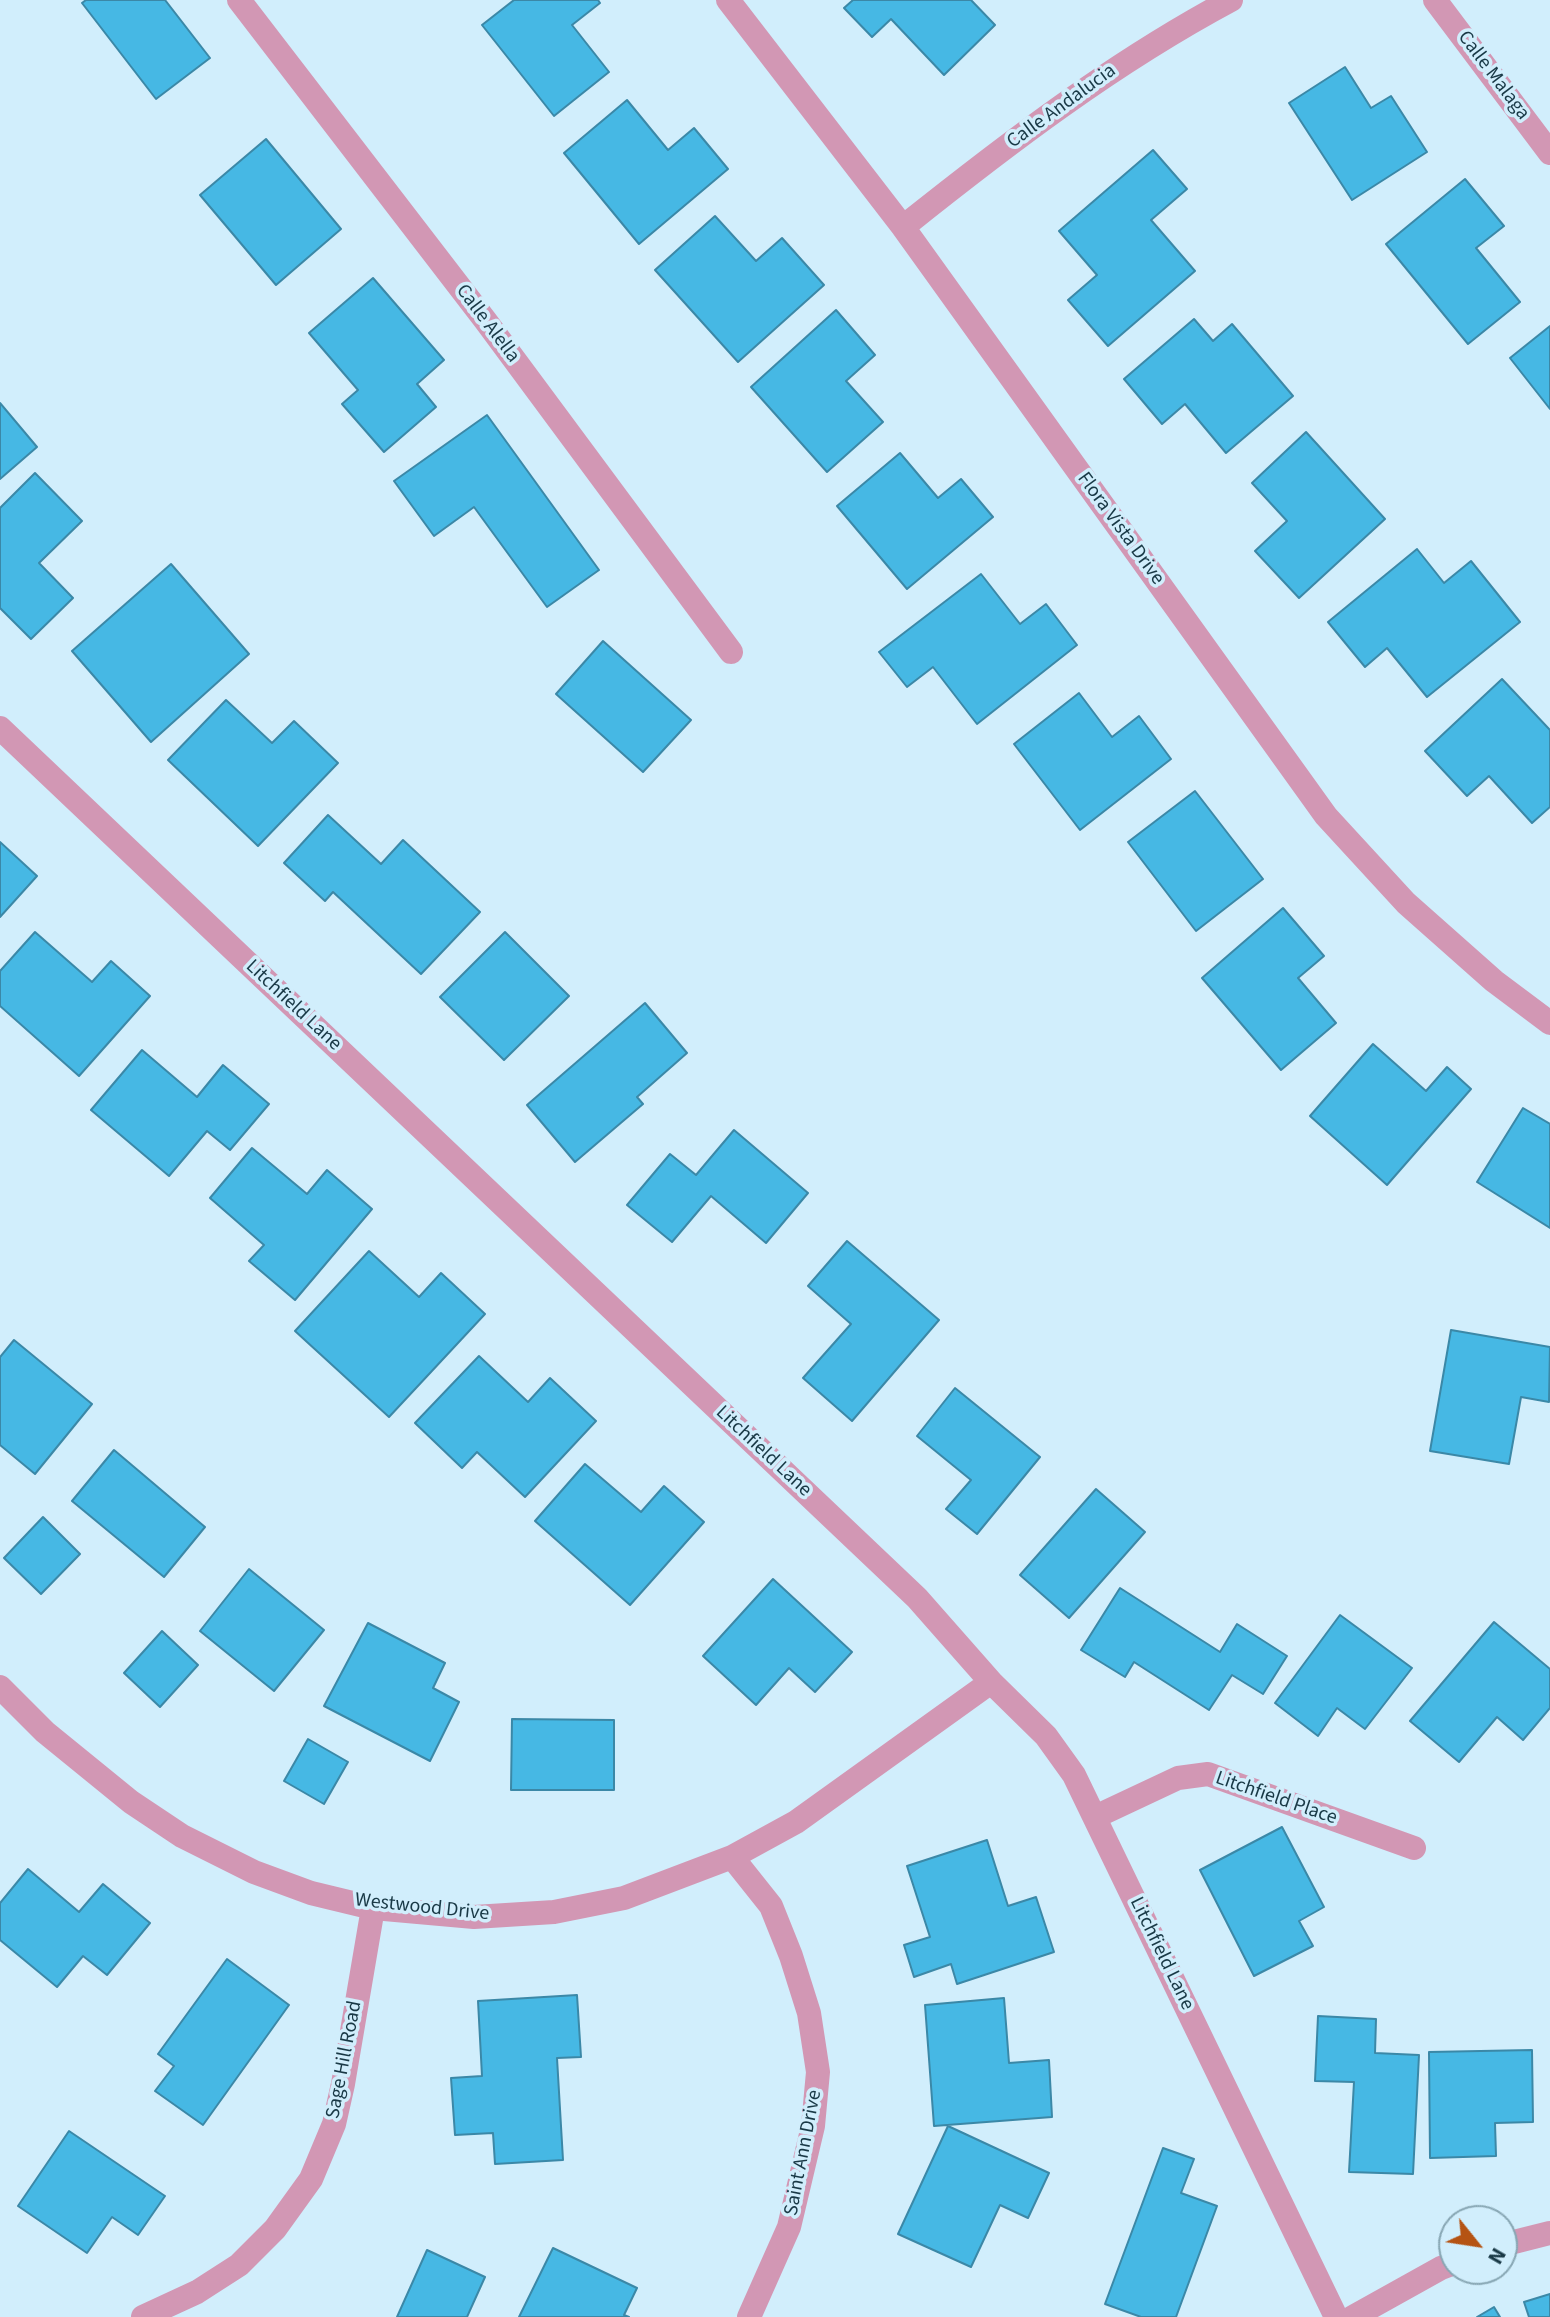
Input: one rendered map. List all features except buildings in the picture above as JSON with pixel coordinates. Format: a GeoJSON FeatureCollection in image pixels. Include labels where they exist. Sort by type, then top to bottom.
{"type":"FeatureCollection","features":[{"type":"Feature","properties":{"kind":"street","name":"Calle Alella"},"geometry":{"type":"LineString","coordinates":[[239,0],[476,308],[731,652]]}},
{"type":"Feature","properties":{"kind":"street","name":"Flora Vista Drive"},"geometry":{"type":"LineString","coordinates":[[728,0],[903,227],[1326,816],[1406,903],[1494,981],[1550,1023]]}},
{"type":"Feature","properties":{"kind":"street","name":"Calle Andalucia"},"geometry":{"type":"LineString","coordinates":[[903,227],[1114,68],[1231,0]]}},
{"type":"Feature","properties":{"kind":"street","name":"Calle Malaga"},"geometry":{"type":"LineString","coordinates":[[1435,0],[1550,153]]}},
{"type":"Feature","properties":{"kind":"street","name":"Litchfield Lane"},"geometry":{"type":"LineString","coordinates":[[0,728],[917,1598],[991,1682],[1046,1736],[1074,1775],[1095,1817],[1336,2317]]}},
{"type":"Feature","properties":{"kind":"street","name":"Westwood Drive"},"geometry":{"type":"LineString","coordinates":[[0,1687],[45,1732],[131,1802],[182,1836],[254,1872],[311,1893],[373,1908],[474,1917],[554,1912],[624,1898],[732,1857],[796,1822],[991,1682]]}},
{"type":"Feature","properties":{"kind":"street","name":"Litchfield Place"},"geometry":{"type":"LineString","coordinates":[[1095,1817],[1178,1778],[1208,1774],[1414,1848]]}},
{"type":"Feature","properties":{"kind":"street","name":"Saint Ann Drive"},"geometry":{"type":"LineString","coordinates":[[732,1857],[771,1906],[809,2013],[818,2072],[813,2126],[789,2227],[749,2317]]}},
{"type":"Feature","properties":{"kind":"street","name":"Sage Hill Road"},"geometry":{"type":"LineString","coordinates":[[143,2317],[197,2292],[239,2265],[275,2229],[311,2179],[334,2124],[373,1908]]}},
{"type":"Feature","properties":{"kind":"street"},"geometry":{"type":"LineString","coordinates":[[1518,2241],[1550,2233]]}},
{"type":"Feature","properties":{"kind":"street"},"geometry":{"type":"LineString","coordinates":[[1353,2317],[1438,2270]]}}]}
